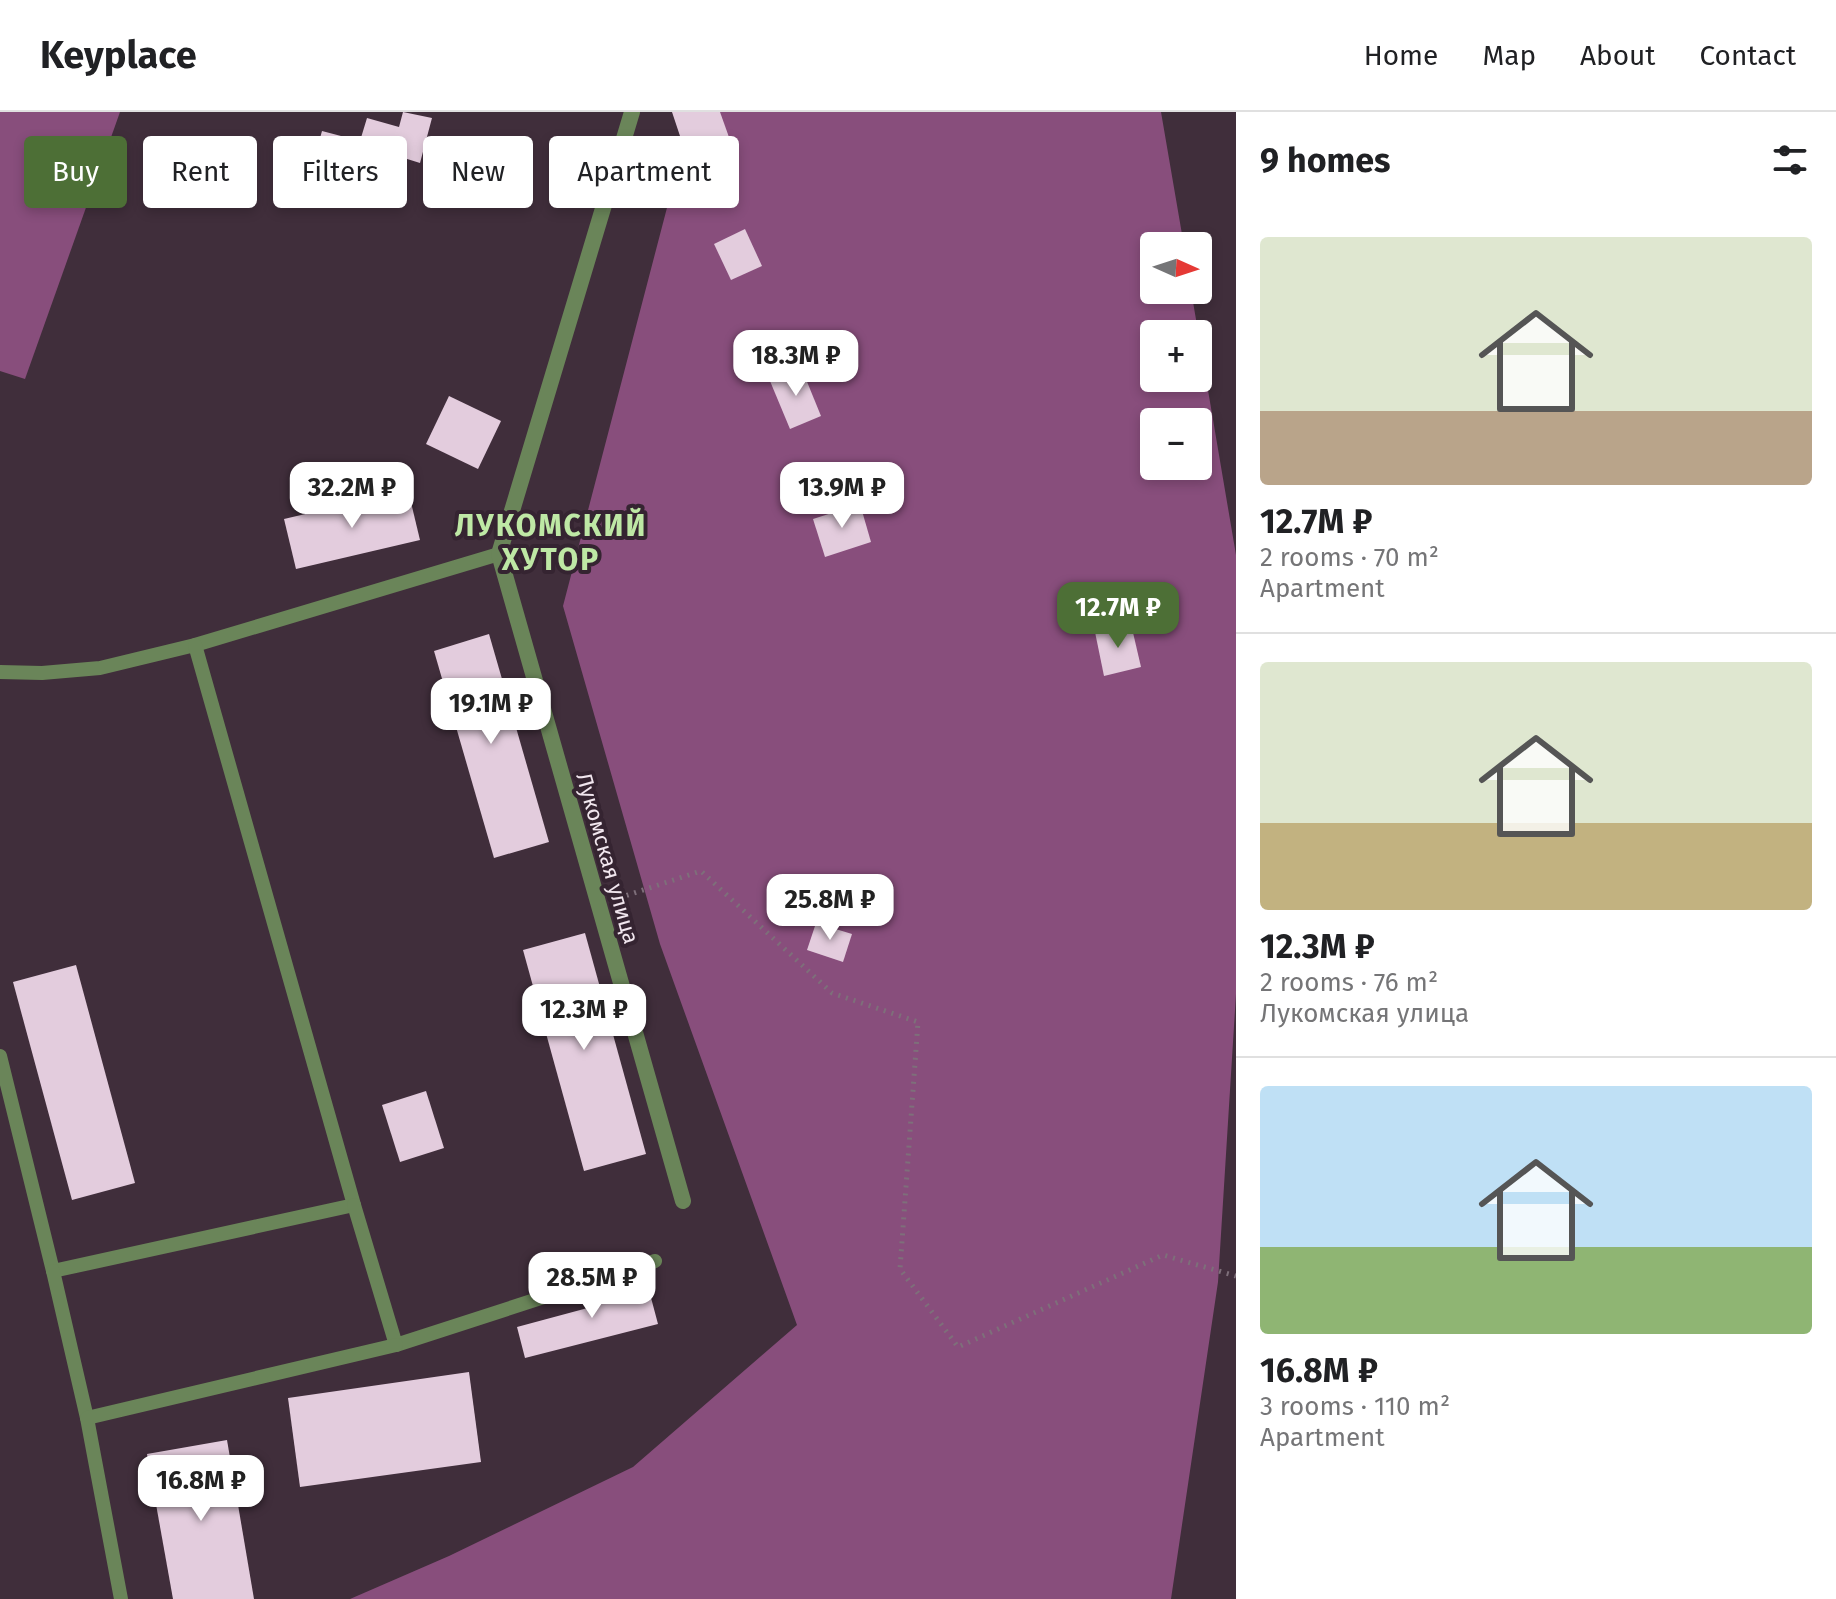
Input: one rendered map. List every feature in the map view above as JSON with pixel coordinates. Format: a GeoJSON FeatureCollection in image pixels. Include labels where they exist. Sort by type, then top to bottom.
{"type":"FeatureCollection","features":[{"type":"Feature","properties":{"kind":"street"},"geometry":{"type":"LineString","coordinates":[[499,554],[632,112]]}},
{"type":"Feature","properties":{"kind":"street","name":"Лукомская улица"},"geometry":{"type":"LineString","coordinates":[[499,554],[683,1201]]}},
{"type":"Feature","properties":{"kind":"lane"},"geometry":{"type":"LineString","coordinates":[[0,672],[42,673],[100,668],[195,645],[499,554]]}},
{"type":"Feature","properties":{"kind":"lane"},"geometry":{"type":"LineString","coordinates":[[195,645],[396,1345]]}},
{"type":"Feature","properties":{"kind":"lane"},"geometry":{"type":"LineString","coordinates":[[0,1056],[87,1418],[121,1599]]}},
{"type":"Feature","properties":{"kind":"lane"},"geometry":{"type":"LineString","coordinates":[[53,1271],[354,1205]]}},
{"type":"Feature","properties":{"kind":"lane"},"geometry":{"type":"LineString","coordinates":[[87,1418],[396,1345],[655,1261]]}},
{"type":"Feature","properties":{"kind":"path"},"geometry":{"type":"LineString","coordinates":[[599,905],[701,871],[832,993],[918,1022],[900,1269],[958,1347],[1163,1255],[1236,1276]]}},
{"type":"Feature","properties":{"kind":"shaded area"},"geometry":{"type":"Polygon","coordinates":[[[0,112],[120,112],[111,136],[24,136],[24,208],[86,208],[25,379],[0,371],[0,112]]]}},
{"type":"Feature","properties":{"kind":"shaded area"},"geometry":{"type":"Polygon","coordinates":[[[692,112],[1161,112],[1182,232],[1140,232],[1140,304],[1193,304],[1196,320],[1140,320],[1140,392],[1208,392],[1211,408],[1140,408],[1140,480],[1212,480],[1212,414],[1236,555],[1236,994],[1218,1282],[1171,1599],[350,1599],[449,1556],[633,1467],[797,1325],[660,944],[563,606],[667,208],[739,208],[739,136],[686,136],[692,112]]]}},
{"type":"Feature","properties":{"kind":"building"},"geometry":{"type":"Polygon","coordinates":[[[403,112],[432,118],[427,136],[423,136],[420,163],[407,159],[407,136],[362,136],[367,118],[399,127],[403,112]]]}},
{"type":"Feature","properties":{"kind":"building"},"geometry":{"type":"Polygon","coordinates":[[[672,112],[720,112],[729,136],[680,136],[672,112]]]}},
{"type":"Feature","properties":{"kind":"building"},"geometry":{"type":"Polygon","coordinates":[[[322,131],[341,136],[321,136],[322,131]]]}},
{"type":"Feature","properties":{"kind":"building"},"geometry":{"type":"Polygon","coordinates":[[[745,229],[762,266],[731,280],[714,244],[745,229]]]}},
{"type":"Feature","properties":{"kind":"building"},"geometry":{"type":"Polygon","coordinates":[[[801,367],[821,416],[790,429],[770,381],[801,367]]]}},
{"type":"Feature","properties":{"kind":"building"},"geometry":{"type":"Polygon","coordinates":[[[449,396],[501,421],[478,469],[426,444],[449,396]]]}},
{"type":"Feature","properties":{"kind":"building"},"geometry":{"type":"Polygon","coordinates":[[[408,490],[420,540],[296,569],[284,519],[408,490]]]}},
{"type":"Feature","properties":{"kind":"building"},"geometry":{"type":"Polygon","coordinates":[[[860,504],[871,542],[825,557],[813,519],[860,504]]]}},
{"type":"Feature","properties":{"kind":"building"},"geometry":{"type":"Polygon","coordinates":[[[1131,624],[1141,667],[1104,676],[1095,632],[1131,624]]]}},
{"type":"Feature","properties":{"kind":"building"},"geometry":{"type":"Polygon","coordinates":[[[489,634],[549,842],[494,858],[434,651],[489,634]]]}},
{"type":"Feature","properties":{"kind":"building"},"geometry":{"type":"Polygon","coordinates":[[[816,923],[852,934],[843,962],[807,950],[816,923]]]}},
{"type":"Feature","properties":{"kind":"building"},"geometry":{"type":"Polygon","coordinates":[[[585,933],[646,1154],[584,1171],[523,950],[585,933]]]}},
{"type":"Feature","properties":{"kind":"building"},"geometry":{"type":"Polygon","coordinates":[[[76,965],[135,1183],[72,1200],[13,982],[76,965]]]}},
{"type":"Feature","properties":{"kind":"building"},"geometry":{"type":"Polygon","coordinates":[[[426,1091],[444,1148],[400,1162],[382,1105],[426,1091]]]}},
{"type":"Feature","properties":{"kind":"building"},"geometry":{"type":"Polygon","coordinates":[[[646,1279],[658,1324],[525,1358],[517,1327],[595,1306],[592,1293],[646,1279]]]}},
{"type":"Feature","properties":{"kind":"building"},"geometry":{"type":"Polygon","coordinates":[[[469,1372],[481,1462],[300,1487],[288,1398],[469,1372]]]}},
{"type":"Feature","properties":{"kind":"building"},"geometry":{"type":"Polygon","coordinates":[[[227,1440],[254,1599],[173,1599],[147,1454],[227,1440]]]}},
{"type":"Feature","properties":{"kind":"district","name":"ЛУКОМСКИЙ ХУТОР"},"geometry":{"type":"Point","coordinates":[551,543]}}]}
